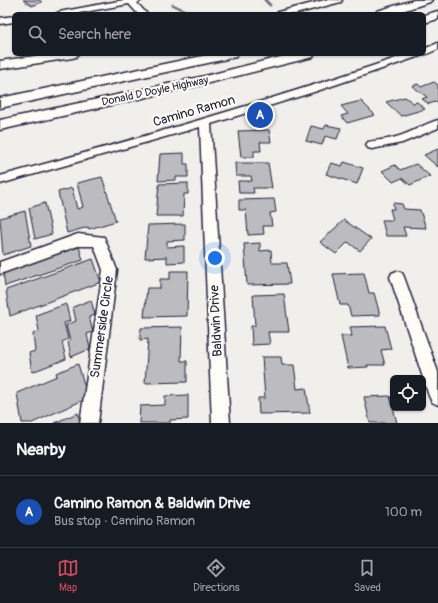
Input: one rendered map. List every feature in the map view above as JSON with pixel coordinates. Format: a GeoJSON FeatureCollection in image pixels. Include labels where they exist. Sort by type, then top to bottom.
{"type":"FeatureCollection","features":[{"type":"Feature","properties":{"kind":"highway"},"geometry":{"type":"LineString","coordinates":[[387,12],[426,0]]}},
{"type":"Feature","properties":{"kind":"highway"},"geometry":{"type":"LineString","coordinates":[[426,19],[438,15]]}},
{"type":"Feature","properties":{"kind":"highway","name":"Donald D Doyle Highway"},"geometry":{"type":"LineString","coordinates":[[0,103],[222,56]]}},
{"type":"Feature","properties":{"kind":"highway","name":"Donald D Doyle Highway"},"geometry":{"type":"LineString","coordinates":[[0,125],[206,80],[300,56]]}},
{"type":"Feature","properties":{"kind":"main road"},"geometry":{"type":"LineString","coordinates":[[289,12],[337,0]]}},
{"type":"Feature","properties":{"kind":"main road"},"geometry":{"type":"LineString","coordinates":[[281,12],[304,8]]}},
{"type":"Feature","properties":{"kind":"main road"},"geometry":{"type":"LineString","coordinates":[[0,56],[12,54]]}},
{"type":"Feature","properties":{"kind":"main road"},"geometry":{"type":"LineString","coordinates":[[0,65],[59,56]]}},
{"type":"Feature","properties":{"kind":"street"},"geometry":{"type":"LineString","coordinates":[[71,12],[135,1],[142,12]]}},
{"type":"Feature","properties":{"kind":"street"},"geometry":{"type":"LineString","coordinates":[[0,21],[12,19]]}},
{"type":"Feature","properties":{"kind":"street"},"geometry":{"type":"LineString","coordinates":[[426,51],[438,46]]}},
{"type":"Feature","properties":{"kind":"street","name":"Camino Ramon"},"geometry":{"type":"LineString","coordinates":[[3,180],[205,124],[411,56]]}},
{"type":"Feature","properties":{"kind":"street","name":"Baldwin Drive"},"geometry":{"type":"LineString","coordinates":[[205,124],[216,304],[221,423]]}},
{"type":"Feature","properties":{"kind":"street"},"geometry":{"type":"LineString","coordinates":[[372,145],[402,141],[438,124]]}},
{"type":"Feature","properties":{"kind":"street","name":"Summerside Circle"},"geometry":{"type":"LineString","coordinates":[[0,268],[78,240],[99,241],[110,270],[89,423]]}},
{"type":"Feature","properties":{"kind":"street"},"geometry":{"type":"LineString","coordinates":[[397,277],[438,396]]}},
{"type":"Feature","properties":{"kind":"building"},"geometry":{"type":"Polygon","coordinates":[[[23,0],[39,0],[42,2],[32,6],[23,0]]]}},
{"type":"Feature","properties":{"kind":"building"},"geometry":{"type":"Polygon","coordinates":[[[434,82],[438,85],[438,101],[429,104],[422,99],[427,97],[412,86],[418,84],[421,87],[434,82]]]}},
{"type":"Feature","properties":{"kind":"building"},"geometry":{"type":"Polygon","coordinates":[[[405,97],[413,103],[417,102],[425,109],[401,116],[386,102],[405,97]]]}},
{"type":"Feature","properties":{"kind":"building"},"geometry":{"type":"Polygon","coordinates":[[[361,101],[375,115],[347,123],[341,116],[348,114],[341,106],[361,101]]]}},
{"type":"Feature","properties":{"kind":"building"},"geometry":{"type":"Polygon","coordinates":[[[326,125],[341,128],[337,139],[325,136],[322,145],[306,141],[311,126],[324,129],[326,125]]]}},
{"type":"Feature","properties":{"kind":"building"},"geometry":{"type":"Polygon","coordinates":[[[269,130],[271,142],[260,142],[261,151],[254,151],[254,157],[241,157],[238,131],[269,130]]]}},
{"type":"Feature","properties":{"kind":"building"},"geometry":{"type":"Polygon","coordinates":[[[438,149],[438,167],[424,155],[438,149]]]}},
{"type":"Feature","properties":{"kind":"building"},"geometry":{"type":"Polygon","coordinates":[[[184,153],[184,164],[188,164],[188,177],[176,177],[176,180],[158,181],[160,154],[184,153]]]}},
{"type":"Feature","properties":{"kind":"building"},"geometry":{"type":"Polygon","coordinates":[[[344,162],[363,168],[357,184],[326,174],[331,163],[342,166],[344,162]]]}},
{"type":"Feature","properties":{"kind":"building"},"geometry":{"type":"Polygon","coordinates":[[[235,163],[268,163],[272,188],[253,188],[254,193],[239,193],[238,181],[252,181],[251,176],[236,176],[235,163]]]}},
{"type":"Feature","properties":{"kind":"building"},"geometry":{"type":"Polygon","coordinates":[[[416,164],[430,176],[410,185],[402,178],[393,182],[382,171],[395,165],[400,170],[416,164]]]}},
{"type":"Feature","properties":{"kind":"building"},"geometry":{"type":"Polygon","coordinates":[[[102,177],[116,221],[89,229],[88,227],[67,233],[58,192],[72,188],[77,209],[83,207],[77,183],[102,177]]]}},
{"type":"Feature","properties":{"kind":"building"},"geometry":{"type":"Polygon","coordinates":[[[188,183],[188,194],[184,194],[183,216],[156,216],[159,184],[188,183]]]}},
{"type":"Feature","properties":{"kind":"building"},"geometry":{"type":"Polygon","coordinates":[[[274,199],[276,212],[270,213],[272,226],[263,226],[264,234],[248,235],[246,210],[239,210],[239,200],[274,199]]]}},
{"type":"Feature","properties":{"kind":"building"},"geometry":{"type":"Polygon","coordinates":[[[45,203],[52,234],[35,239],[29,208],[45,203]]]}},
{"type":"Feature","properties":{"kind":"building"},"geometry":{"type":"Polygon","coordinates":[[[393,203],[402,204],[404,209],[420,210],[426,228],[403,227],[406,236],[386,236],[382,220],[393,220],[390,209],[394,209],[393,203]]]}},
{"type":"Feature","properties":{"kind":"building"},"geometry":{"type":"Polygon","coordinates":[[[25,211],[31,246],[3,255],[0,218],[25,211]]]}},
{"type":"Feature","properties":{"kind":"building"},"geometry":{"type":"Polygon","coordinates":[[[344,220],[371,239],[360,251],[348,242],[336,254],[320,242],[344,220]]]}},
{"type":"Feature","properties":{"kind":"building"},"geometry":{"type":"Polygon","coordinates":[[[185,224],[185,240],[167,241],[167,247],[184,246],[184,262],[167,263],[167,257],[145,258],[148,225],[185,224]]]}},
{"type":"Feature","properties":{"kind":"building"},"geometry":{"type":"Polygon","coordinates":[[[260,243],[260,251],[271,250],[272,263],[287,263],[290,284],[247,285],[244,244],[260,243]]]}},
{"type":"Feature","properties":{"kind":"building"},"geometry":{"type":"Polygon","coordinates":[[[79,247],[83,260],[5,286],[3,272],[79,247]]]}},
{"type":"Feature","properties":{"kind":"building"},"geometry":{"type":"Polygon","coordinates":[[[93,259],[101,282],[10,316],[6,290],[93,259]]]}},
{"type":"Feature","properties":{"kind":"building"},"geometry":{"type":"Polygon","coordinates":[[[170,271],[188,271],[187,316],[144,317],[147,288],[160,288],[160,279],[170,279],[170,271]]]}},
{"type":"Feature","properties":{"kind":"building"},"geometry":{"type":"Polygon","coordinates":[[[364,273],[369,293],[374,293],[380,315],[351,316],[348,305],[340,305],[333,274],[364,273]]]}},
{"type":"Feature","properties":{"kind":"building"},"geometry":{"type":"Polygon","coordinates":[[[284,294],[289,332],[268,332],[270,344],[252,345],[251,326],[255,326],[253,295],[284,294]]]}},
{"type":"Feature","properties":{"kind":"building"},"geometry":{"type":"Polygon","coordinates":[[[91,300],[95,315],[89,317],[93,332],[87,334],[90,349],[71,357],[68,342],[70,341],[66,325],[76,321],[73,307],[91,300]]]}},
{"type":"Feature","properties":{"kind":"building"},"geometry":{"type":"Polygon","coordinates":[[[66,304],[70,321],[64,323],[68,339],[62,342],[66,359],[32,372],[29,353],[35,351],[33,334],[39,331],[36,315],[66,304]]]}},
{"type":"Feature","properties":{"kind":"building"},"geometry":{"type":"Polygon","coordinates":[[[385,326],[391,349],[381,350],[385,365],[367,365],[368,367],[348,368],[341,336],[352,336],[350,327],[385,326]]]}},
{"type":"Feature","properties":{"kind":"building"},"geometry":{"type":"Polygon","coordinates":[[[182,327],[181,361],[187,361],[187,382],[145,383],[148,339],[140,340],[141,328],[182,327]]]}},
{"type":"Feature","properties":{"kind":"building"},"geometry":{"type":"Polygon","coordinates":[[[262,357],[281,357],[282,365],[294,365],[297,389],[306,388],[310,413],[259,414],[258,398],[265,398],[262,357]]]}},
{"type":"Feature","properties":{"kind":"building"},"geometry":{"type":"Polygon","coordinates":[[[78,364],[88,398],[32,423],[22,423],[17,393],[57,376],[56,373],[78,364]]]}},
{"type":"Feature","properties":{"kind":"building"},"geometry":{"type":"Polygon","coordinates":[[[188,395],[188,419],[170,420],[170,423],[139,423],[140,406],[165,405],[165,396],[188,395]]]}},
{"type":"Feature","properties":{"kind":"building"},"geometry":{"type":"Polygon","coordinates":[[[390,396],[390,411],[394,411],[397,423],[370,423],[364,397],[390,396]]]}},
{"type":"Feature","properties":{"kind":"building"},"geometry":{"type":"Polygon","coordinates":[[[78,413],[80,423],[54,423],[78,413]]]}},
{"type":"Feature","properties":{"kind":"waterway"},"geometry":{"type":"LineString","coordinates":[[265,0],[270,5]]}},
{"type":"Feature","properties":{"kind":"waterway"},"geometry":{"type":"LineString","coordinates":[[173,5],[188,12]]}},
{"type":"Feature","properties":{"kind":"place","name":"Camino Ramon & Baldwin Drive"},"geometry":{"type":"Point","coordinates":[260,115]}}]}
